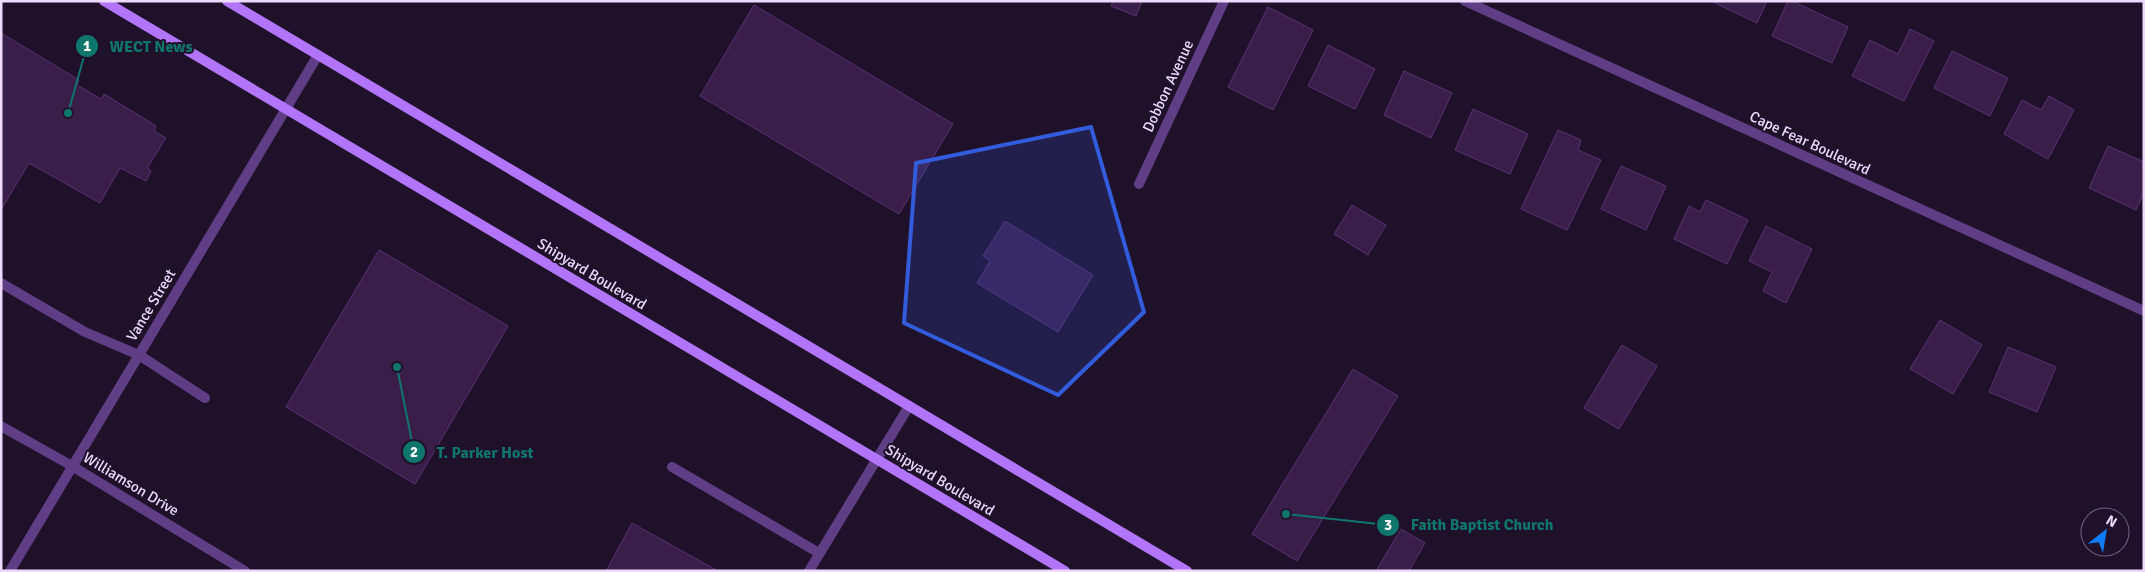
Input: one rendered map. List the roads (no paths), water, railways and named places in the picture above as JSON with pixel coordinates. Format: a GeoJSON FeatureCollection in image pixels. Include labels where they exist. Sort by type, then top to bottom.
{"type":"FeatureCollection","features":[{"type":"Feature","properties":{"kind":"main road","name":"Shipyard Boulevard"},"geometry":{"type":"LineString","coordinates":[[104,1],[1065,571]]}},
{"type":"Feature","properties":{"kind":"main road"},"geometry":{"type":"LineString","coordinates":[[227,1],[1187,571]]}},
{"type":"Feature","properties":{"kind":"street","name":"Dobbon Avenue"},"geometry":{"type":"LineString","coordinates":[[1139,184],[1224,1]]}},
{"type":"Feature","properties":{"kind":"street","name":"Cape Fear Boulevard"},"geometry":{"type":"LineString","coordinates":[[1465,1],[2144,311]]}},
{"type":"Feature","properties":{"kind":"street","name":"Vance Street"},"geometry":{"type":"LineString","coordinates":[[10,571],[318,55]]}},
{"type":"Feature","properties":{"kind":"street"},"geometry":{"type":"LineString","coordinates":[[1,282],[85,332],[139,355],[205,398]]}},
{"type":"Feature","properties":{"kind":"street"},"geometry":{"type":"LineString","coordinates":[[809,571],[909,406]]}},
{"type":"Feature","properties":{"kind":"street","name":"Williamson Drive"},"geometry":{"type":"LineString","coordinates":[[1,426],[72,466],[245,571]]}},
{"type":"Feature","properties":{"kind":"street"},"geometry":{"type":"LineString","coordinates":[[672,467],[819,553]]}},
{"type":"Feature","properties":{"kind":"place","name":"WECT News"},"geometry":{"type":"Point","coordinates":[68,113]}},
{"type":"Feature","properties":{"kind":"place","name":"T. Parker Host"},"geometry":{"type":"Point","coordinates":[397,367]}},
{"type":"Feature","properties":{"kind":"place","name":"Faith Baptist Church"},"geometry":{"type":"Point","coordinates":[1286,514]}}]}
